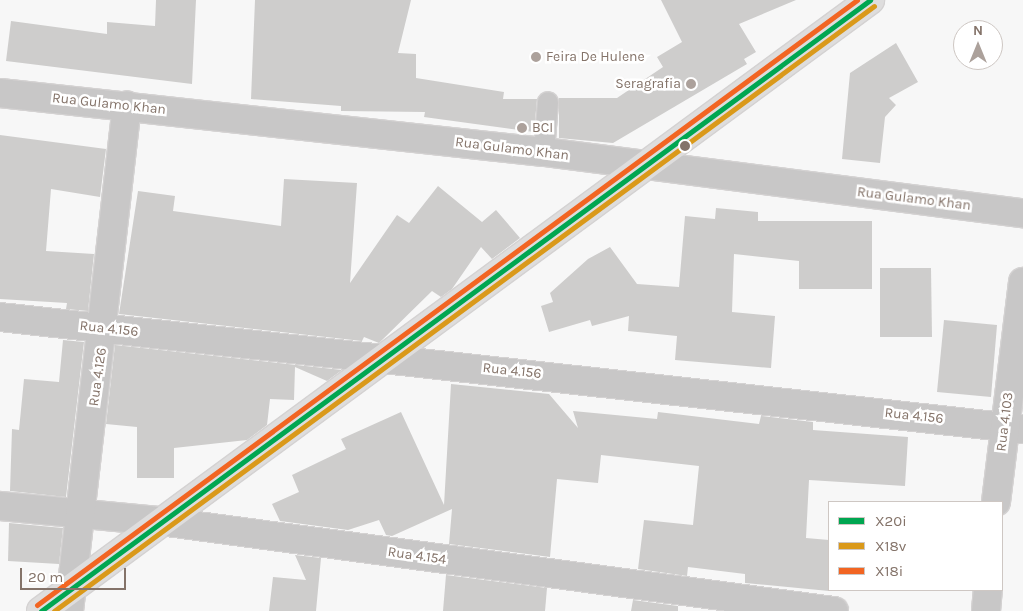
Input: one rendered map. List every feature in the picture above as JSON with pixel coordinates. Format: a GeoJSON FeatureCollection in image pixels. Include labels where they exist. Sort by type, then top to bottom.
{"type":"FeatureCollection","features":[{"type":"Feature","properties":{"kind":"main road"},"geometry":{"type":"LineString","coordinates":[[42,611],[70,600],[160,521],[390,357],[650,166],[870,0]]}},
{"type":"Feature","properties":{"kind":"street","name":"Rua Gulamo Khan"},"geometry":{"type":"LineString","coordinates":[[0,93],[544,152],[1023,213]]}},
{"type":"Feature","properties":{"kind":"street","name":"Rua 4.126"},"geometry":{"type":"LineString","coordinates":[[70,600],[79,514],[104,329],[127,106]]}},
{"type":"Feature","properties":{"kind":"street","name":"Rua 4.103"},"geometry":{"type":"LineString","coordinates":[[996,501],[1013,428],[1023,282]]}},
{"type":"Feature","properties":{"kind":"street","name":"Rua 4.156"},"geometry":{"type":"LineString","coordinates":[[0,317],[390,357],[1013,428]]}},
{"type":"Feature","properties":{"kind":"street","name":"Rua 4.154"},"geometry":{"type":"LineString","coordinates":[[0,506],[160,521],[834,611]]}},
{"type":"Feature","properties":{"kind":"street"},"geometry":{"type":"LineString","coordinates":[[986,611],[988,591]]}},
{"type":"Feature","properties":{"kind":"lane"},"geometry":{"type":"LineString","coordinates":[[544,152],[548,102]]}},
{"type":"Feature","properties":{"kind":"building"},"geometry":{"type":"Polygon","coordinates":[[[156,0],[196,0],[192,84],[6,61],[11,21],[107,34],[107,22],[155,26],[156,0]]]}},
{"type":"Feature","properties":{"kind":"building"},"geometry":{"type":"Polygon","coordinates":[[[255,0],[411,0],[398,53],[416,54],[416,78],[504,92],[503,99],[537,99],[534,132],[424,117],[425,112],[341,111],[341,106],[251,99],[255,0]]]}},
{"type":"Feature","properties":{"kind":"building"},"geometry":{"type":"Polygon","coordinates":[[[661,0],[796,0],[739,24],[756,52],[744,59],[747,64],[613,143],[559,138],[559,98],[617,98],[663,67],[657,57],[682,42],[661,0]]]}},
{"type":"Feature","properties":{"kind":"building"},"geometry":{"type":"Polygon","coordinates":[[[896,43],[918,82],[889,98],[896,105],[885,117],[880,163],[842,159],[850,73],[896,43]]]}},
{"type":"Feature","properties":{"kind":"building"},"geometry":{"type":"Polygon","coordinates":[[[0,135],[106,149],[100,197],[51,189],[46,251],[94,254],[88,311],[66,309],[67,303],[0,299],[0,135]]]}},
{"type":"Feature","properties":{"kind":"building"},"geometry":{"type":"Polygon","coordinates":[[[284,179],[357,183],[350,283],[397,215],[409,223],[438,186],[482,222],[496,210],[520,238],[492,259],[481,247],[452,289],[441,297],[432,291],[379,343],[364,337],[362,341],[119,314],[138,191],[175,196],[173,211],[281,226],[284,179]]]}},
{"type":"Feature","properties":{"kind":"building"},"geometry":{"type":"Polygon","coordinates":[[[716,208],[758,212],[758,221],[872,221],[872,289],[799,289],[799,261],[734,254],[732,312],[775,316],[771,368],[675,360],[677,336],[628,331],[629,316],[592,326],[590,320],[549,332],[541,306],[553,302],[550,293],[588,259],[610,247],[637,284],[679,287],[685,216],[715,219],[716,208]]]}},
{"type":"Feature","properties":{"kind":"building"},"geometry":{"type":"Polygon","coordinates":[[[880,268],[931,268],[932,337],[880,337],[880,268]]]}},
{"type":"Feature","properties":{"kind":"building"},"geometry":{"type":"Polygon","coordinates":[[[944,320],[997,325],[991,397],[937,392],[944,320]]]}},
{"type":"Feature","properties":{"kind":"building"},"geometry":{"type":"Polygon","coordinates":[[[63,340],[84,342],[66,497],[10,491],[12,429],[19,430],[24,379],[59,382],[63,340]]]}},
{"type":"Feature","properties":{"kind":"building"},"geometry":{"type":"Polygon","coordinates":[[[115,345],[342,370],[327,381],[295,367],[294,400],[270,399],[267,425],[247,440],[174,448],[174,478],[137,478],[137,427],[106,424],[115,345]]]}},
{"type":"Feature","properties":{"kind":"building"},"geometry":{"type":"Polygon","coordinates":[[[451,384],[549,394],[578,428],[573,411],[657,419],[658,412],[759,424],[761,416],[813,422],[813,430],[908,437],[905,486],[809,480],[806,538],[828,540],[828,591],[745,583],[745,574],[688,567],[687,576],[638,569],[644,520],[693,525],[699,466],[601,455],[598,483],[557,479],[550,557],[449,544],[452,509],[392,536],[386,535],[379,520],[348,530],[280,521],[272,504],[299,492],[292,475],[346,449],[341,439],[401,412],[444,505],[451,384]]]}},
{"type":"Feature","properties":{"kind":"building"},"geometry":{"type":"Polygon","coordinates":[[[9,523],[63,528],[59,564],[8,561],[9,523]]]}},
{"type":"Feature","properties":{"kind":"building"},"geometry":{"type":"Polygon","coordinates":[[[295,555],[321,558],[316,611],[269,611],[273,577],[306,580],[295,555]]]}},
{"type":"Feature","properties":{"kind":"building"},"geometry":{"type":"Polygon","coordinates":[[[446,575],[547,588],[545,611],[443,611],[446,575]]]}},
{"type":"Feature","properties":{"kind":"building"},"geometry":{"type":"Polygon","coordinates":[[[633,600],[678,606],[678,611],[631,611],[633,600]]]}},
{"type":"Feature","properties":{"kind":"transit line","name":"X18i"},"geometry":{"type":"LineString","coordinates":[[37,605],[857,0]]}},
{"type":"Feature","properties":{"kind":"transit line","name":"X20i"},"geometry":{"type":"LineString","coordinates":[[41,611],[870,0]]}},
{"type":"Feature","properties":{"kind":"transit line","name":"X18v"},"geometry":{"type":"LineString","coordinates":[[54,611],[874,6]]}},
{"type":"Feature","properties":{"kind":"place","name":"Feira De Hulene"},"geometry":{"type":"Point","coordinates":[536,57]}},
{"type":"Feature","properties":{"kind":"place","name":"Seragrafia"},"geometry":{"type":"Point","coordinates":[691,84]}},
{"type":"Feature","properties":{"kind":"place","name":"BCI"},"geometry":{"type":"Point","coordinates":[522,128]}}]}
